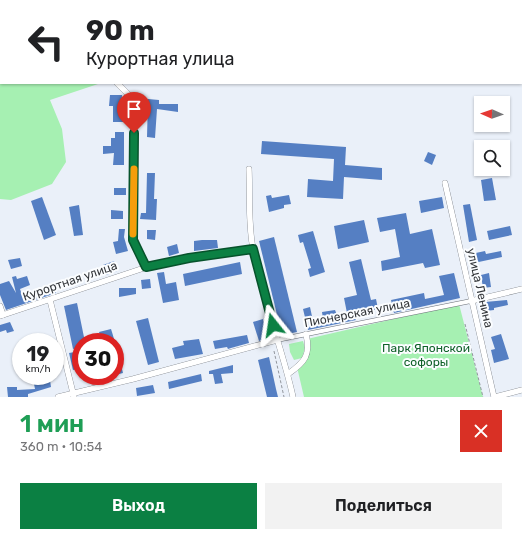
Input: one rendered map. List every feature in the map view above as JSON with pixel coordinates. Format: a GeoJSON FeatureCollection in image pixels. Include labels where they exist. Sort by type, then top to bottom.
{"type":"FeatureCollection","features":[{"type":"Feature","properties":{"kind":"street"},"geometry":{"type":"LineString","coordinates":[[118,84],[128,94],[134,133],[133,240],[146,267]]}},
{"type":"Feature","properties":{"kind":"street"},"geometry":{"type":"LineString","coordinates":[[248,169],[253,249],[293,397]]}},
{"type":"Feature","properties":{"kind":"street","name":"улица Ленина"},"geometry":{"type":"LineString","coordinates":[[445,183],[471,302],[495,397]]}},
{"type":"Feature","properties":{"kind":"street","name":"Курортная улица"},"geometry":{"type":"LineString","coordinates":[[1,315],[146,267],[189,258],[253,249]]}},
{"type":"Feature","properties":{"kind":"street","name":"Пионерская улица"},"geometry":{"type":"LineString","coordinates":[[58,397],[73,395],[133,380],[277,340],[471,302],[522,289]]}},
{"type":"Feature","properties":{"kind":"street"},"geometry":{"type":"LineString","coordinates":[[50,300],[73,395]]}},
{"type":"Feature","properties":{"kind":"street"},"geometry":{"type":"LineString","coordinates":[[0,306],[1,315]]}},
{"type":"Feature","properties":{"kind":"street"},"geometry":{"type":"LineString","coordinates":[[288,374],[297,367],[306,356],[308,344],[306,334]]}},
{"type":"Feature","properties":{"kind":"street"},"geometry":{"type":"LineString","coordinates":[[495,397],[522,390]]}},
{"type":"Feature","properties":{"kind":"path"},"geometry":{"type":"LineString","coordinates":[[465,324],[483,397]]}},
{"type":"Feature","properties":{"kind":"path"},"geometry":{"type":"LineString","coordinates":[[274,351],[284,397]]}},
{"type":"Feature","properties":{"kind":"green space"},"geometry":{"type":"Polygon","coordinates":[[[0,84],[98,84],[50,100],[62,129],[66,162],[52,184],[11,200],[0,199],[0,84]]]}},
{"type":"Feature","properties":{"kind":"green space","name":"Парк Японской софоры"},"geometry":{"type":"Polygon","coordinates":[[[459,304],[483,397],[304,397],[297,367],[302,361],[307,339],[459,304]]]}},
{"type":"Feature","properties":{"kind":"green space"},"geometry":{"type":"Polygon","coordinates":[[[303,341],[305,348],[302,358],[294,360],[290,352],[289,344],[303,341]]]}},
{"type":"Feature","properties":{"kind":"building"},"geometry":{"type":"Polygon","coordinates":[[[110,95],[122,95],[121,111],[124,111],[124,122],[113,122],[113,106],[109,106],[110,95]]]}},
{"type":"Feature","properties":{"kind":"building"},"geometry":{"type":"Polygon","coordinates":[[[148,99],[159,100],[159,104],[178,104],[178,112],[157,109],[155,138],[147,137],[148,99]]]}},
{"type":"Feature","properties":{"kind":"building"},"geometry":{"type":"Polygon","coordinates":[[[115,132],[124,132],[124,165],[113,165],[114,153],[103,154],[103,146],[111,146],[111,138],[115,138],[115,132]]]}},
{"type":"Feature","properties":{"kind":"building"},"geometry":{"type":"Polygon","coordinates":[[[262,141],[346,147],[345,165],[382,168],[382,180],[344,177],[343,199],[307,197],[308,179],[333,181],[334,159],[261,154],[262,141]]]}},
{"type":"Feature","properties":{"kind":"building"},"geometry":{"type":"Polygon","coordinates":[[[428,152],[436,155],[432,165],[424,161],[428,152]]]}},
{"type":"Feature","properties":{"kind":"building"},"geometry":{"type":"Polygon","coordinates":[[[147,173],[155,173],[154,199],[157,199],[156,220],[140,219],[141,213],[146,213],[147,173]]]}},
{"type":"Feature","properties":{"kind":"building"},"geometry":{"type":"Polygon","coordinates":[[[492,178],[496,200],[484,201],[481,180],[492,178]]]}},
{"type":"Feature","properties":{"kind":"building"},"geometry":{"type":"Polygon","coordinates":[[[114,188],[126,188],[126,195],[114,195],[114,188]]]}},
{"type":"Feature","properties":{"kind":"building"},"geometry":{"type":"Polygon","coordinates":[[[271,195],[272,198],[289,195],[291,204],[284,205],[284,208],[269,212],[266,196],[271,195]]]}},
{"type":"Feature","properties":{"kind":"building"},"geometry":{"type":"Polygon","coordinates":[[[42,197],[56,235],[44,240],[31,201],[42,197]]]}},
{"type":"Feature","properties":{"kind":"building"},"geometry":{"type":"Polygon","coordinates":[[[442,197],[444,208],[421,213],[419,201],[442,197]]]}},
{"type":"Feature","properties":{"kind":"building"},"geometry":{"type":"Polygon","coordinates":[[[470,204],[477,240],[469,242],[463,205],[470,204]]]}},
{"type":"Feature","properties":{"kind":"building"},"geometry":{"type":"Polygon","coordinates":[[[79,205],[83,235],[74,236],[69,207],[79,205]]]}},
{"type":"Feature","properties":{"kind":"building"},"geometry":{"type":"Polygon","coordinates":[[[111,210],[123,211],[123,219],[111,219],[111,210]]]}},
{"type":"Feature","properties":{"kind":"building"},"geometry":{"type":"Polygon","coordinates":[[[406,213],[410,234],[432,229],[440,265],[425,268],[423,263],[382,271],[381,261],[400,257],[395,229],[380,232],[377,218],[406,213]]]}},
{"type":"Feature","properties":{"kind":"building"},"geometry":{"type":"Polygon","coordinates":[[[364,220],[369,242],[338,249],[334,226],[364,220]]]}},
{"type":"Feature","properties":{"kind":"building"},"geometry":{"type":"Polygon","coordinates":[[[510,226],[512,235],[489,240],[487,231],[510,226]]]}},
{"type":"Feature","properties":{"kind":"building"},"geometry":{"type":"Polygon","coordinates":[[[119,229],[125,229],[124,237],[128,251],[116,254],[113,242],[118,241],[119,229]]]}},
{"type":"Feature","properties":{"kind":"building"},"geometry":{"type":"Polygon","coordinates":[[[147,230],[156,230],[155,240],[147,239],[147,230]]]}},
{"type":"Feature","properties":{"kind":"building"},"geometry":{"type":"Polygon","coordinates":[[[313,231],[325,272],[310,277],[308,269],[311,268],[303,242],[300,243],[298,235],[313,231]]]}},
{"type":"Feature","properties":{"kind":"building"},"geometry":{"type":"Polygon","coordinates":[[[274,237],[297,332],[282,335],[259,241],[274,237]]]}},
{"type":"Feature","properties":{"kind":"building"},"geometry":{"type":"Polygon","coordinates":[[[217,240],[218,248],[194,251],[194,241],[217,240]]]}},
{"type":"Feature","properties":{"kind":"building"},"geometry":{"type":"Polygon","coordinates":[[[177,244],[179,253],[169,256],[167,247],[177,244]]]}},
{"type":"Feature","properties":{"kind":"building"},"geometry":{"type":"Polygon","coordinates":[[[485,251],[486,254],[501,251],[502,257],[474,263],[471,254],[485,251]]]}},
{"type":"Feature","properties":{"kind":"building"},"geometry":{"type":"Polygon","coordinates":[[[20,258],[22,266],[11,269],[8,260],[20,258]]]}},
{"type":"Feature","properties":{"kind":"building"},"geometry":{"type":"Polygon","coordinates":[[[361,259],[371,300],[376,299],[378,309],[355,315],[356,320],[308,330],[303,309],[310,307],[313,321],[323,319],[322,312],[335,310],[337,315],[347,313],[344,298],[357,295],[349,262],[361,259]]]}},
{"type":"Feature","properties":{"kind":"building"},"geometry":{"type":"Polygon","coordinates":[[[114,261],[117,271],[106,275],[103,265],[114,261]]]}},
{"type":"Feature","properties":{"kind":"building"},"geometry":{"type":"Polygon","coordinates":[[[240,262],[242,274],[185,286],[183,274],[240,262]]]}},
{"type":"Feature","properties":{"kind":"building"},"geometry":{"type":"Polygon","coordinates":[[[164,272],[166,284],[176,282],[179,300],[163,303],[157,273],[164,272]]]}},
{"type":"Feature","properties":{"kind":"building"},"geometry":{"type":"Polygon","coordinates":[[[454,273],[460,298],[394,313],[391,300],[424,293],[425,299],[444,295],[439,276],[454,273]]]}},
{"type":"Feature","properties":{"kind":"building"},"geometry":{"type":"Polygon","coordinates":[[[489,273],[491,287],[483,288],[481,275],[489,273]]]}},
{"type":"Feature","properties":{"kind":"building"},"geometry":{"type":"Polygon","coordinates":[[[16,276],[17,279],[27,276],[30,285],[20,289],[23,298],[43,293],[42,289],[48,287],[49,291],[56,290],[56,293],[6,310],[0,295],[0,284],[9,281],[16,293],[12,277],[16,276]]]}},
{"type":"Feature","properties":{"kind":"building"},"geometry":{"type":"Polygon","coordinates":[[[150,279],[151,288],[142,289],[141,280],[150,279]]]}},
{"type":"Feature","properties":{"kind":"building"},"geometry":{"type":"Polygon","coordinates":[[[119,288],[136,288],[136,294],[119,297],[119,288]]]}},
{"type":"Feature","properties":{"kind":"building"},"geometry":{"type":"Polygon","coordinates":[[[507,300],[508,305],[486,311],[485,302],[507,300]]]}},
{"type":"Feature","properties":{"kind":"building"},"geometry":{"type":"Polygon","coordinates":[[[77,303],[83,333],[72,333],[72,344],[64,306],[77,303]]]}},
{"type":"Feature","properties":{"kind":"building"},"geometry":{"type":"Polygon","coordinates":[[[148,318],[159,362],[148,365],[136,321],[148,318]]]}},
{"type":"Feature","properties":{"kind":"building"},"geometry":{"type":"Polygon","coordinates":[[[263,319],[268,338],[259,341],[253,322],[263,319]]]}},
{"type":"Feature","properties":{"kind":"building"},"geometry":{"type":"Polygon","coordinates":[[[10,322],[14,331],[7,333],[6,330],[0,332],[0,325],[10,322]]]}},
{"type":"Feature","properties":{"kind":"building"},"geometry":{"type":"Polygon","coordinates":[[[111,329],[112,333],[99,333],[111,329]]]}},
{"type":"Feature","properties":{"kind":"building"},"geometry":{"type":"Polygon","coordinates":[[[501,334],[509,359],[494,363],[491,350],[495,349],[491,337],[501,334]]]}},
{"type":"Feature","properties":{"kind":"building"},"geometry":{"type":"Polygon","coordinates":[[[247,335],[249,343],[228,349],[227,347],[215,349],[213,341],[247,335]]]}},
{"type":"Feature","properties":{"kind":"building"},"geometry":{"type":"Polygon","coordinates":[[[199,339],[203,354],[175,359],[172,348],[184,345],[183,341],[199,339]]]}},
{"type":"Feature","properties":{"kind":"building"},"geometry":{"type":"Polygon","coordinates":[[[72,352],[72,366],[69,353],[72,352]]]}},
{"type":"Feature","properties":{"kind":"building"},"geometry":{"type":"Polygon","coordinates":[[[269,357],[278,397],[267,397],[258,360],[269,357]]]}},
{"type":"Feature","properties":{"kind":"building"},"geometry":{"type":"Polygon","coordinates":[[[233,365],[233,373],[221,374],[223,383],[215,384],[213,374],[209,374],[209,371],[233,365]]]}},
{"type":"Feature","properties":{"kind":"building"},"geometry":{"type":"Polygon","coordinates":[[[201,374],[202,381],[169,389],[168,382],[201,374]]]}},
{"type":"Feature","properties":{"kind":"building"},"geometry":{"type":"Polygon","coordinates":[[[34,385],[51,385],[51,387],[28,394],[28,397],[8,397],[7,387],[17,387],[17,390],[35,389],[34,385]]]}},
{"type":"Feature","properties":{"kind":"building"},"geometry":{"type":"Polygon","coordinates":[[[153,385],[155,393],[137,396],[136,388],[153,385]]]}},
{"type":"Feature","properties":{"kind":"slow traffic"},"geometry":{"type":"LineString","coordinates":[[133,234],[134,169]]}},
{"type":"Feature","properties":{"kind":"route"},"geometry":{"type":"LineString","coordinates":[[134,133],[133,240],[146,267],[189,258],[253,249],[273,325]]}}]}
